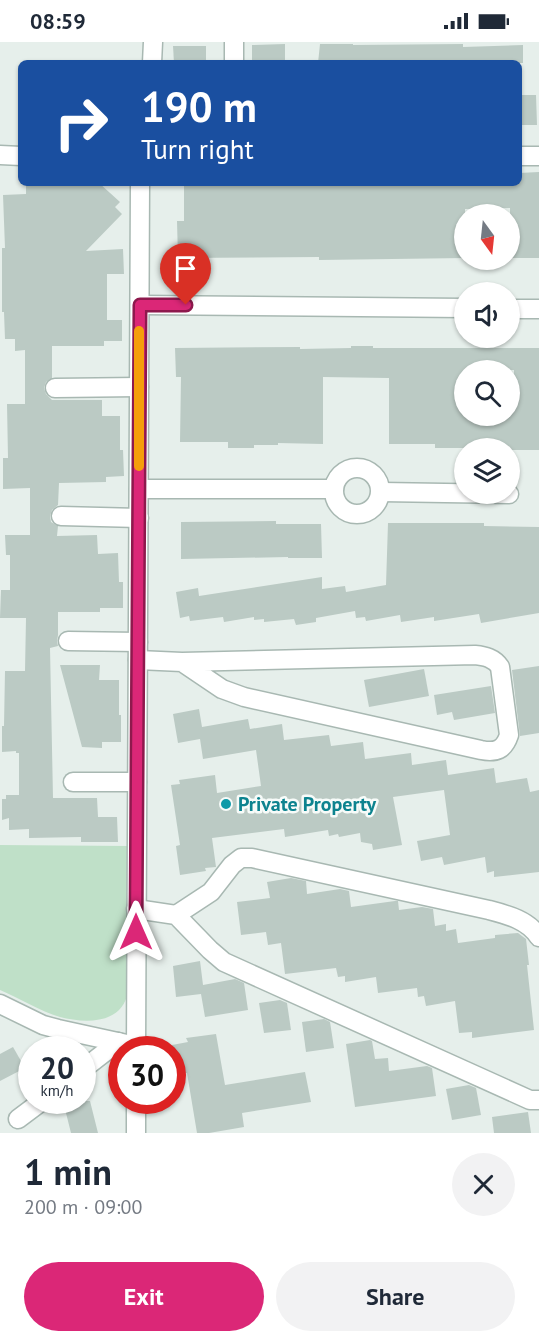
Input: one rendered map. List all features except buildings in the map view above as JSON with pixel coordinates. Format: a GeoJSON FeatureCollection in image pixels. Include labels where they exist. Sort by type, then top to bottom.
{"type":"FeatureCollection","features":[{"type":"Feature","properties":{"kind":"street"},"geometry":{"type":"LineString","coordinates":[[152,60],[153,42]]}},
{"type":"Feature","properties":{"kind":"street"},"geometry":{"type":"LineString","coordinates":[[234,42],[234,60]]}},
{"type":"Feature","properties":{"kind":"street"},"geometry":{"type":"LineString","coordinates":[[0,156],[18,156]]}},
{"type":"Feature","properties":{"kind":"street"},"geometry":{"type":"LineString","coordinates":[[522,156],[539,156]]}},
{"type":"Feature","properties":{"kind":"street"},"geometry":{"type":"LineString","coordinates":[[130,1036],[136,909],[140,186]]}},
{"type":"Feature","properties":{"kind":"street"},"geometry":{"type":"LineString","coordinates":[[140,305],[454,308]]}},
{"type":"Feature","properties":{"kind":"street"},"geometry":{"type":"LineString","coordinates":[[520,309],[539,309]]}},
{"type":"Feature","properties":{"kind":"street"},"geometry":{"type":"LineString","coordinates":[[55,388],[139,387]]}},
{"type":"Feature","properties":{"kind":"street"},"geometry":{"type":"LineString","coordinates":[[355,467],[371,471],[380,484],[381,492],[379,501],[368,512],[351,514],[338,504],[334,497],[334,489],[340,474],[355,467]]}},
{"type":"Feature","properties":{"kind":"street"},"geometry":{"type":"LineString","coordinates":[[139,489],[334,489]]}},
{"type":"Feature","properties":{"kind":"street"},"geometry":{"type":"LineString","coordinates":[[381,492],[454,493]]}},
{"type":"Feature","properties":{"kind":"street"},"geometry":{"type":"LineString","coordinates":[[61,516],[138,518]]}},
{"type":"Feature","properties":{"kind":"street"},"geometry":{"type":"LineString","coordinates":[[68,641],[138,651],[182,662],[481,656],[497,662],[500,667],[509,735],[502,748],[489,751],[244,697],[222,689],[182,662]]}},
{"type":"Feature","properties":{"kind":"street"},"geometry":{"type":"LineString","coordinates":[[73,782],[137,782]]}},
{"type":"Feature","properties":{"kind":"street"},"geometry":{"type":"LineString","coordinates":[[176,915],[211,892],[232,865],[241,858],[252,858],[489,910],[520,920],[534,929],[539,937]]}},
{"type":"Feature","properties":{"kind":"street"},"geometry":{"type":"LineString","coordinates":[[136,909],[176,915],[217,957],[225,962],[530,1100],[539,1100]]}},
{"type":"Feature","properties":{"kind":"street"},"geometry":{"type":"LineString","coordinates":[[0,1004],[43,1025],[108,1041]]}},
{"type":"Feature","properties":{"kind":"street"},"geometry":{"type":"LineString","coordinates":[[18,1119],[25,1114]]}},
{"type":"Feature","properties":{"kind":"street"},"geometry":{"type":"LineString","coordinates":[[136,1114],[136,1133]]}},
{"type":"Feature","properties":{"kind":"green space"},"geometry":{"type":"Polygon","coordinates":[[[0,845],[129,846],[127,996],[123,1005],[116,1012],[99,1020],[69,1019],[45,1011],[0,990],[0,845]]]}},
{"type":"Feature","properties":{"kind":"slow traffic"},"geometry":{"type":"LineString","coordinates":[[139,331],[139,466]]}},
{"type":"Feature","properties":{"kind":"place","name":"Private Property"},"geometry":{"type":"Point","coordinates":[226,804]}},
{"type":"Feature","properties":{"kind":"route"},"geometry":{"type":"LineString","coordinates":[[136,932],[140,305],[186,305]]}}]}
